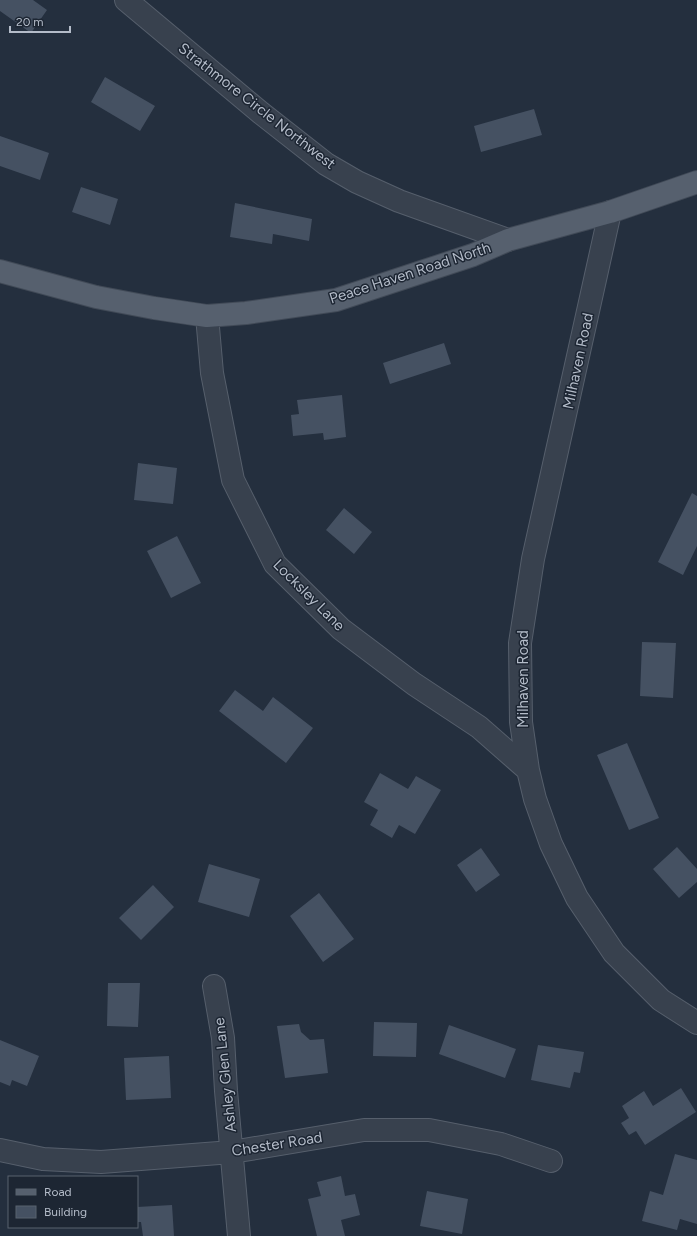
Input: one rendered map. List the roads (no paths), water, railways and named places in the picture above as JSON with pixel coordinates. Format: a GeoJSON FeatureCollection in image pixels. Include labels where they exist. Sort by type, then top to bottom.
{"type":"FeatureCollection","features":[{"type":"Feature","properties":{"kind":"main road","name":"Peace Haven Road North"},"geometry":{"type":"LineString","coordinates":[[0,271],[96,297],[207,316],[246,313],[336,300],[458,260],[508,240],[610,212],[697,182]]}},
{"type":"Feature","properties":{"kind":"street","name":"Strathmore Circle Northwest"},"geometry":{"type":"LineString","coordinates":[[126,0],[261,113],[326,164],[357,182],[399,201],[508,240]]}},
{"type":"Feature","properties":{"kind":"street","name":"Milhaven Road"},"geometry":{"type":"LineString","coordinates":[[610,212],[572,390],[533,560],[520,643],[521,722],[528,770],[535,799],[551,844],[577,898],[614,953],[661,1000],[697,1023]]}},
{"type":"Feature","properties":{"kind":"street","name":"Locksley Lane"},"geometry":{"type":"LineString","coordinates":[[207,316],[212,373],[233,480],[275,564],[341,629],[414,684],[479,727],[528,770]]}},
{"type":"Feature","properties":{"kind":"street","name":"Ashley Glen Lane"},"geometry":{"type":"LineString","coordinates":[[214,986],[223,1038],[226,1091],[239,1236]]}},
{"type":"Feature","properties":{"kind":"street","name":"Chester Road"},"geometry":{"type":"LineString","coordinates":[[0,1150],[43,1159],[100,1162],[232,1152],[364,1130],[429,1130],[501,1144],[551,1161]]}}]}
